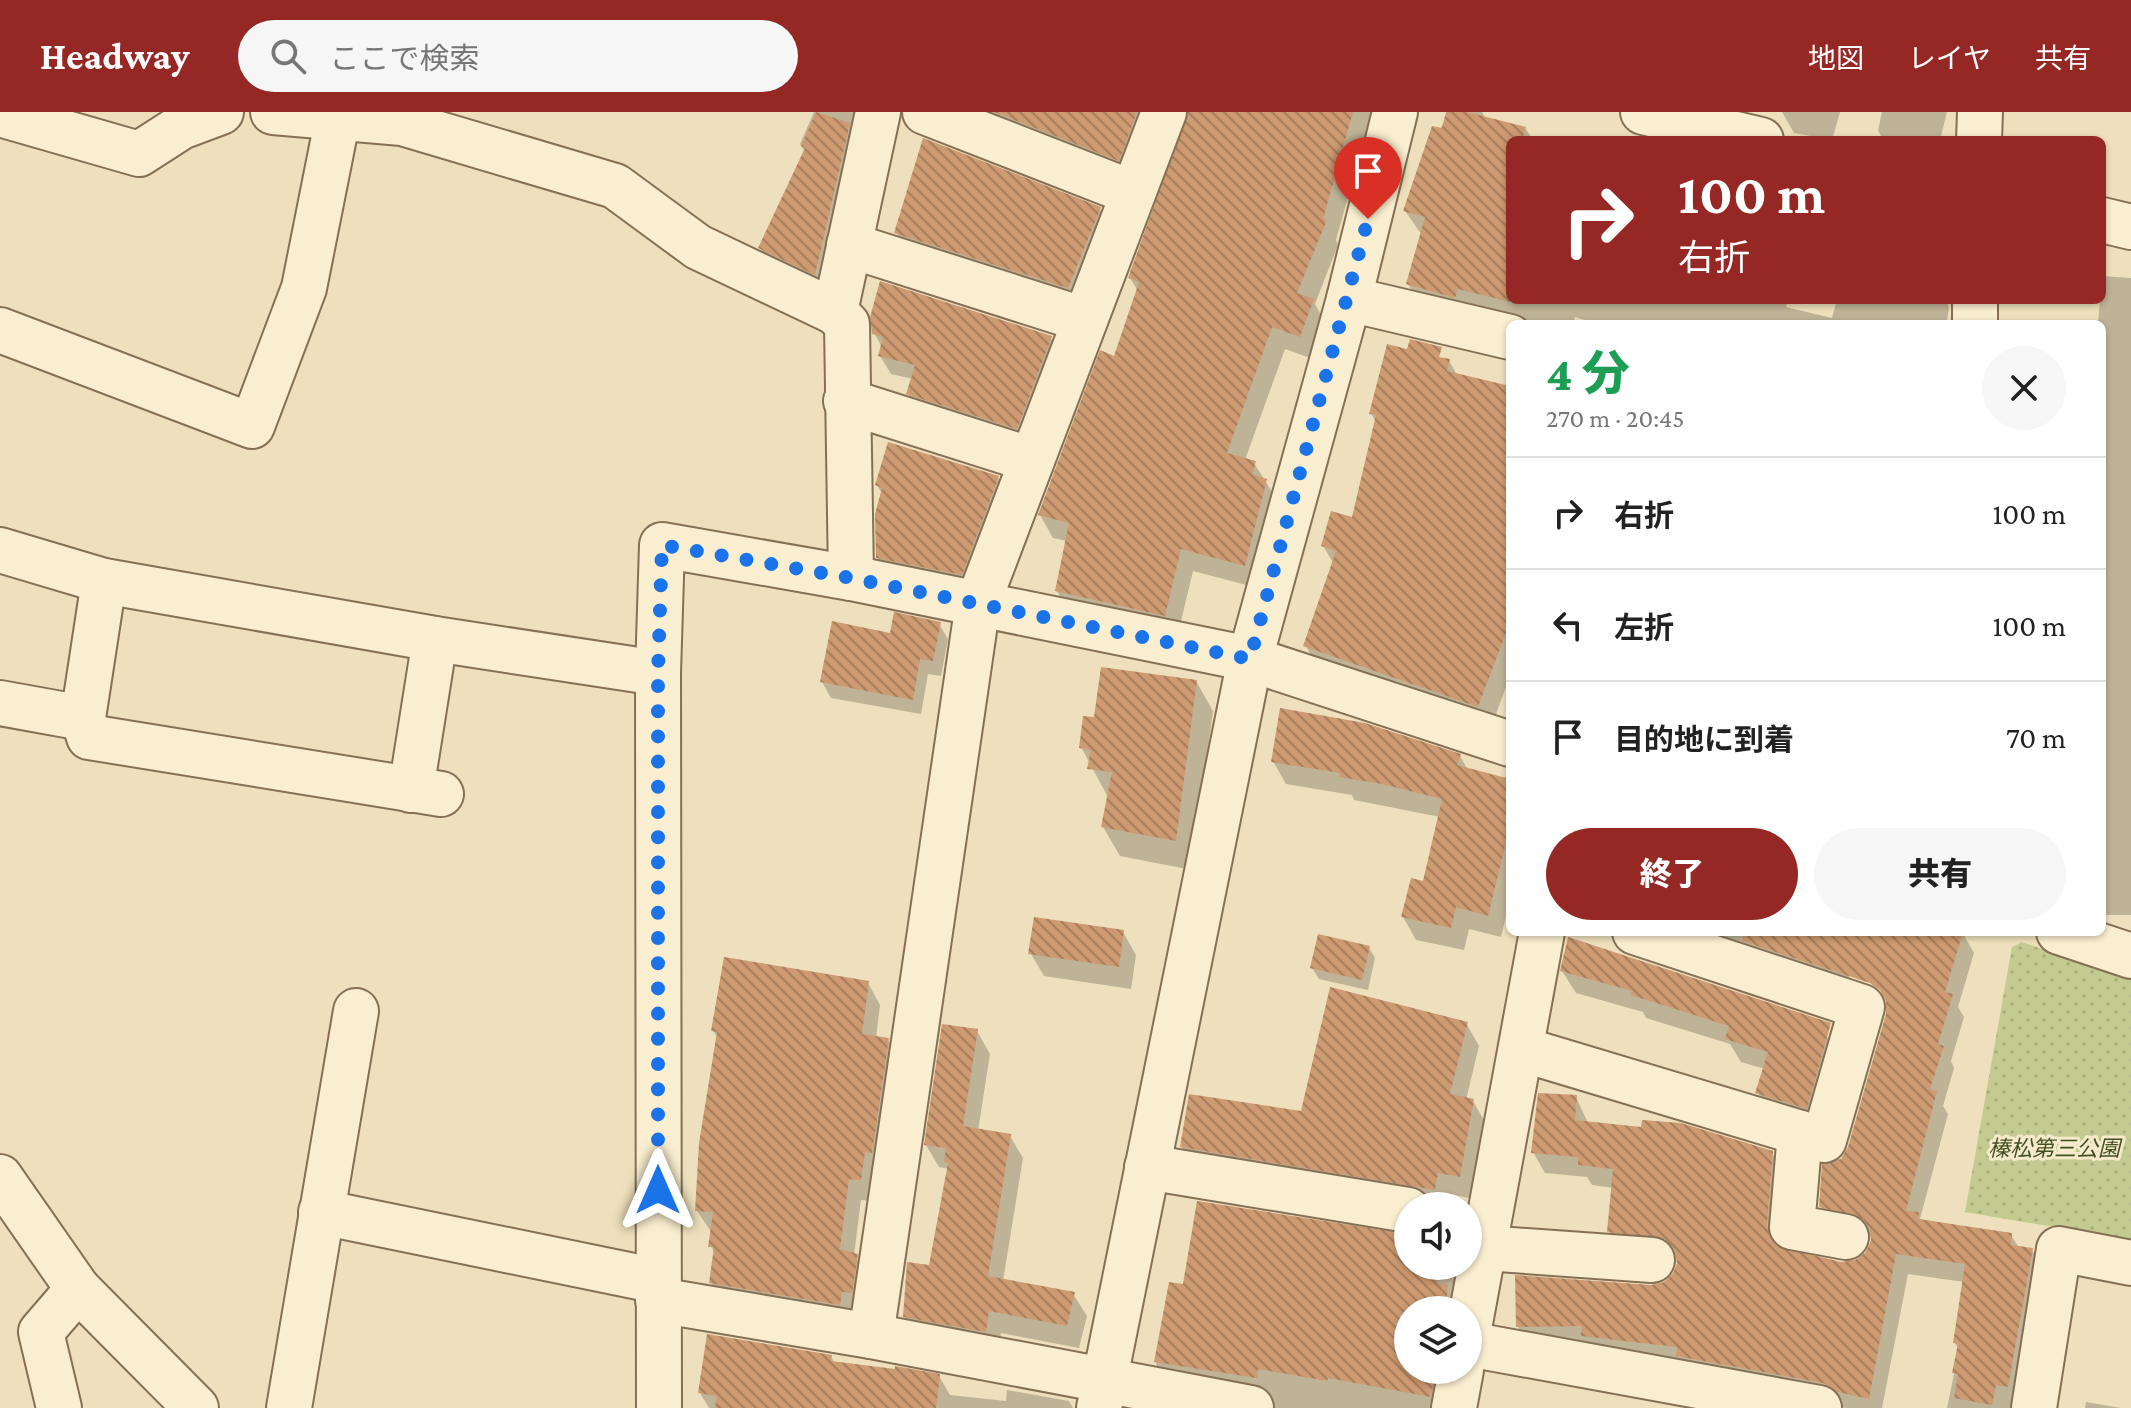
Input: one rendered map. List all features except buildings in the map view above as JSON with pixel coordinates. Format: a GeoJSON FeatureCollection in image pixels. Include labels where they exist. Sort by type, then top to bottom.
{"type":"FeatureCollection","features":[{"type":"Feature","properties":{"kind":"street"},"geometry":{"type":"LineString","coordinates":[[5,114],[139,154],[181,127],[221,112]]}},
{"type":"Feature","properties":{"kind":"street"},"geometry":{"type":"LineString","coordinates":[[273,112],[405,118],[615,186],[698,247],[835,312],[847,324],[851,578]]}},
{"type":"Feature","properties":{"kind":"street"},"geometry":{"type":"LineString","coordinates":[[835,312],[878,112]]}},
{"type":"Feature","properties":{"kind":"street"},"geometry":{"type":"LineString","coordinates":[[925,112],[1133,193]]}},
{"type":"Feature","properties":{"kind":"street"},"geometry":{"type":"LineString","coordinates":[[871,1336],[978,603],[1164,112]]}},
{"type":"Feature","properties":{"kind":"street"},"geometry":{"type":"LineString","coordinates":[[1101,1394],[1250,659],[1349,299],[1395,112]]}},
{"type":"Feature","properties":{"kind":"street"},"geometry":{"type":"LineString","coordinates":[[1643,112],[1744,136]]}},
{"type":"Feature","properties":{"kind":"street"},"geometry":{"type":"LineString","coordinates":[[1979,136],[1980,112]]}},
{"type":"Feature","properties":{"kind":"street"},"geometry":{"type":"LineString","coordinates":[[0,330],[252,426],[304,288],[338,117]]}},
{"type":"Feature","properties":{"kind":"street"},"geometry":{"type":"LineString","coordinates":[[2106,221],[2131,227]]}},
{"type":"Feature","properties":{"kind":"street"},"geometry":{"type":"LineString","coordinates":[[849,245],[1085,320]]}},
{"type":"Feature","properties":{"kind":"street"},"geometry":{"type":"LineString","coordinates":[[1349,299],[1506,336]]}},
{"type":"Feature","properties":{"kind":"street"},"geometry":{"type":"LineString","coordinates":[[846,401],[1032,460]]}},
{"type":"Feature","properties":{"kind":"street"},"geometry":{"type":"LineString","coordinates":[[659,1408],[658,673],[662,545],[851,578],[1250,659],[1506,743]]}},
{"type":"Feature","properties":{"kind":"street"},"geometry":{"type":"LineString","coordinates":[[0,550],[104,581],[435,639],[658,673]]}},
{"type":"Feature","properties":{"kind":"street"},"geometry":{"type":"LineString","coordinates":[[104,581],[83,718],[89,737],[426,792],[435,639]]}},
{"type":"Feature","properties":{"kind":"street"},"geometry":{"type":"LineString","coordinates":[[0,703],[83,718]]}},
{"type":"Feature","properties":{"kind":"street"},"geometry":{"type":"LineString","coordinates":[[1481,1192],[1521,1049],[1541,936]]}},
{"type":"Feature","properties":{"kind":"street"},"geometry":{"type":"LineString","coordinates":[[1521,1049],[1824,1140],[1862,1007],[1647,936]]}},
{"type":"Feature","properties":{"kind":"street"},"geometry":{"type":"LineString","coordinates":[[2071,936],[2131,956]]}},
{"type":"Feature","properties":{"kind":"street"},"geometry":{"type":"LineString","coordinates":[[289,1408],[356,1011]]}},
{"type":"Feature","properties":{"kind":"street"},"geometry":{"type":"LineString","coordinates":[[1800,1133],[1792,1227],[1846,1237]]}},
{"type":"Feature","properties":{"kind":"street"},"geometry":{"type":"LineString","coordinates":[[1147,1167],[1394,1208]]}},
{"type":"Feature","properties":{"kind":"street"},"geometry":{"type":"LineString","coordinates":[[0,1177],[78,1289],[196,1408]]}},
{"type":"Feature","properties":{"kind":"street"},"geometry":{"type":"LineString","coordinates":[[321,1212],[871,1336],[1101,1394],[1251,1408]]}},
{"type":"Feature","properties":{"kind":"street"},"geometry":{"type":"LineString","coordinates":[[1475,1296],[1484,1248],[1482,1236]]}},
{"type":"Feature","properties":{"kind":"street"},"geometry":{"type":"LineString","coordinates":[[1484,1248],[1652,1260]]}},
{"type":"Feature","properties":{"kind":"street"},"geometry":{"type":"LineString","coordinates":[[2034,1408],[2059,1249],[2131,1263]]}},
{"type":"Feature","properties":{"kind":"street"},"geometry":{"type":"LineString","coordinates":[[59,1408],[41,1332],[78,1289]]}},
{"type":"Feature","properties":{"kind":"street"},"geometry":{"type":"LineString","coordinates":[[1482,1348],[1647,1392],[1791,1406]]}},
{"type":"Feature","properties":{"kind":"street"},"geometry":{"type":"LineString","coordinates":[[1454,1408],[1458,1384]]}},
{"type":"Feature","properties":{"kind":"green space","name":"榛松第三公園"},"geometry":{"type":"Polygon","coordinates":[[[2022,942],[2131,980],[2131,1240],[1965,1212],[2012,947],[2022,942]]]}},
{"type":"Feature","properties":{"kind":"route"},"geometry":{"type":"LineString","coordinates":[[658,1190],[658,673],[662,545],[851,578],[1250,659],[1368,219]]}}]}
